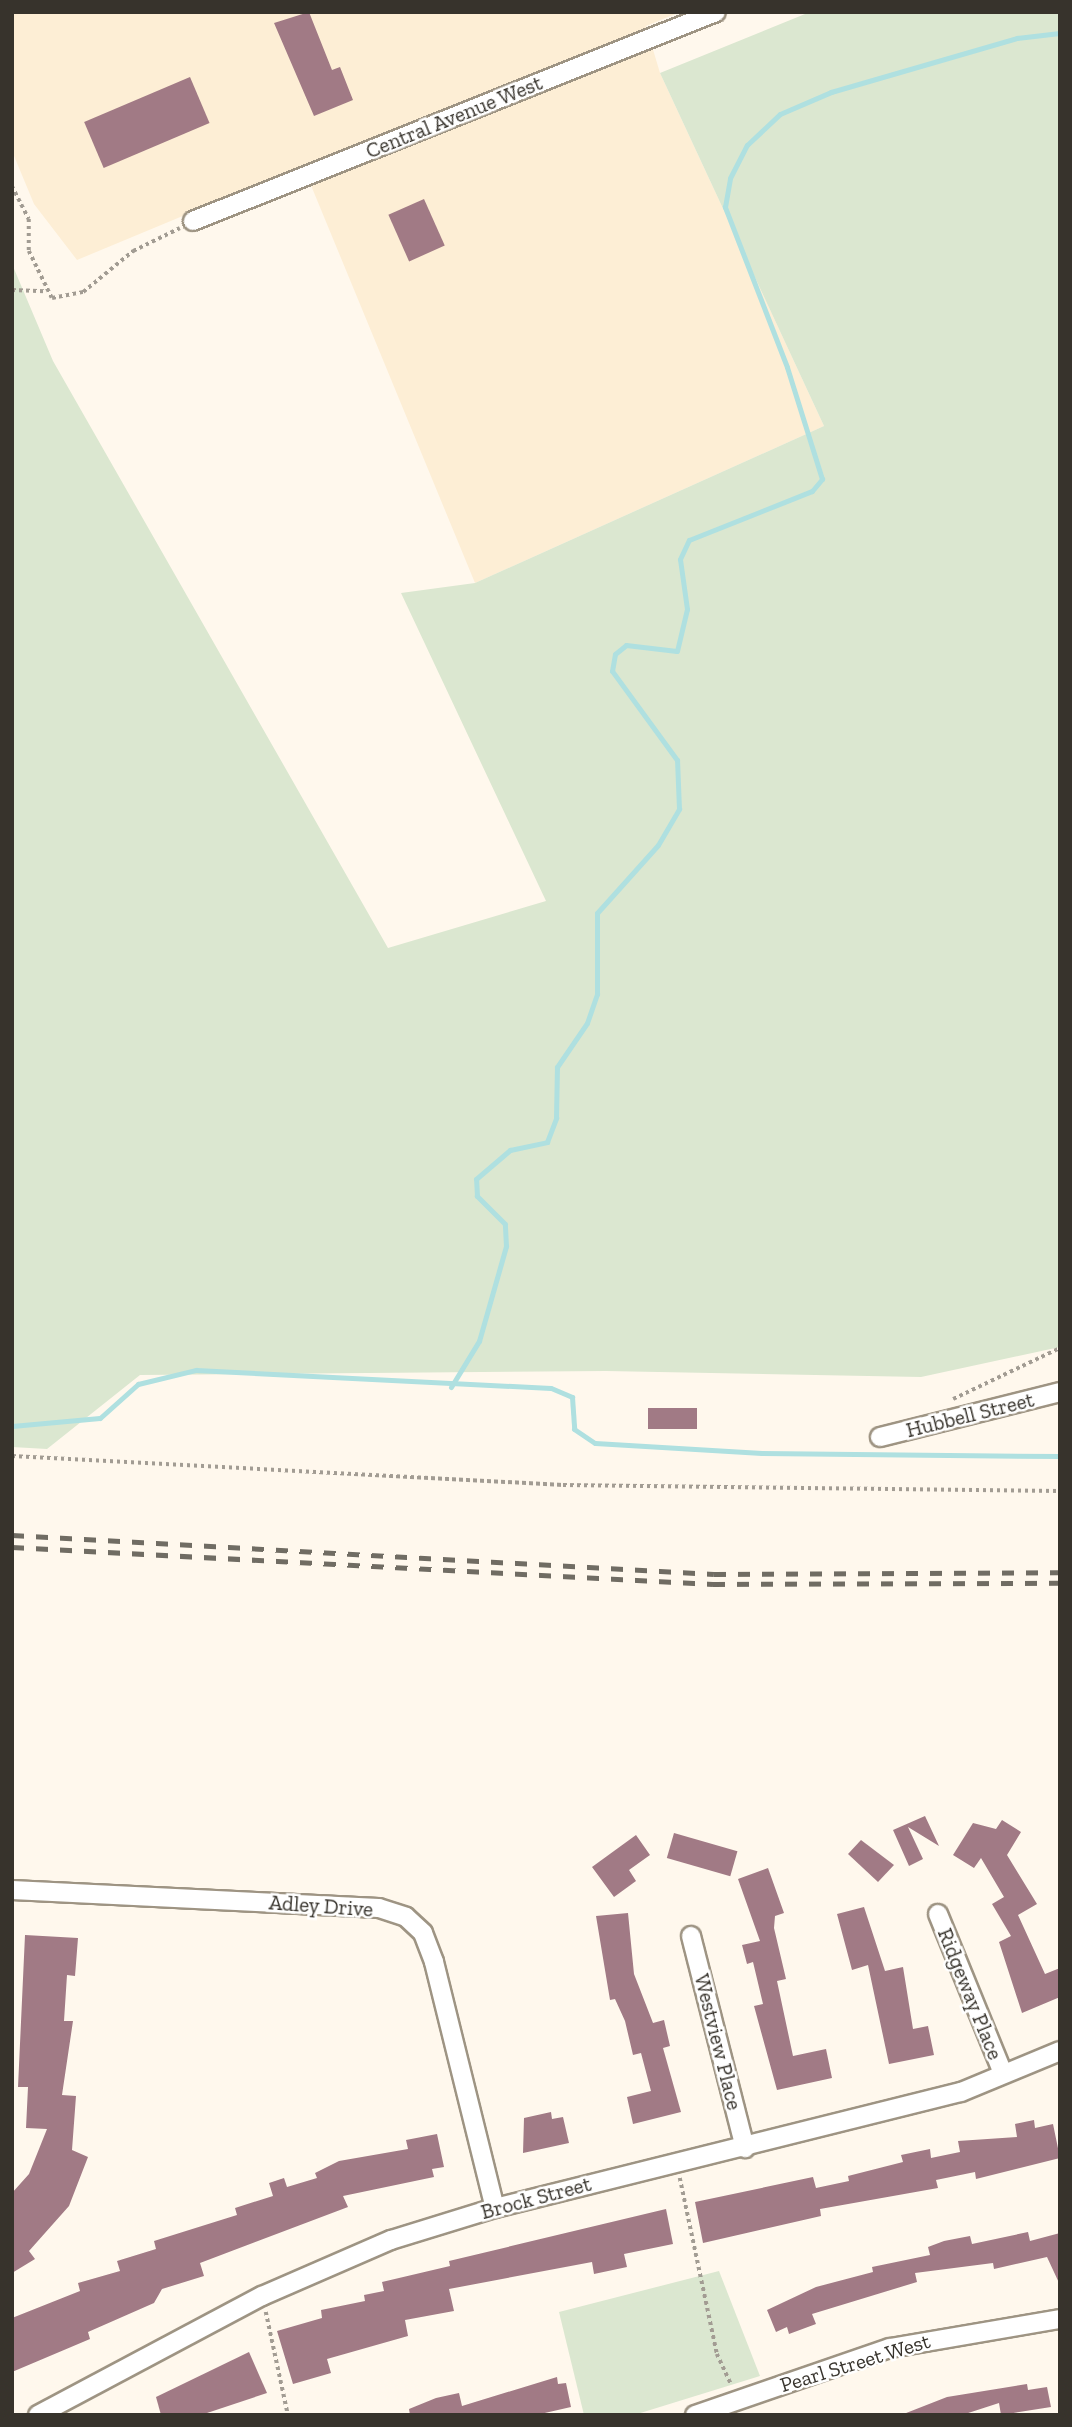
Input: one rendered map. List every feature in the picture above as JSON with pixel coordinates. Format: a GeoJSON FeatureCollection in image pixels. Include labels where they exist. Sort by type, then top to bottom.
{"type":"FeatureCollection","features":[{"type":"Feature","properties":{"kind":"street","name":"Central Avenue West"},"geometry":{"type":"LineString","coordinates":[[193,221],[716,12]]}},
{"type":"Feature","properties":{"kind":"street","name":"Hubbell Street"},"geometry":{"type":"LineString","coordinates":[[880,1437],[1060,1392]]}},
{"type":"Feature","properties":{"kind":"street","name":"Adley Drive"},"geometry":{"type":"LineString","coordinates":[[12,1890],[379,1908],[406,1917],[424,1933],[434,1962],[495,2208]]}},
{"type":"Feature","properties":{"kind":"street","name":"Ridgeway Place"},"geometry":{"type":"LineString","coordinates":[[938,1913],[1003,2074]]}},
{"type":"Feature","properties":{"kind":"street","name":"Westview Place"},"geometry":{"type":"LineString","coordinates":[[691,1936],[746,2148]]}},
{"type":"Feature","properties":{"kind":"street","name":"Brock Street"},"geometry":{"type":"LineString","coordinates":[[38,2415],[262,2296],[391,2240],[495,2208],[677,2162],[746,2148],[961,2092],[1060,2051]]}},
{"type":"Feature","properties":{"kind":"street","name":"Pearl Street West"},"geometry":{"type":"LineString","coordinates":[[695,2415],[890,2348],[1060,2319]]}},
{"type":"Feature","properties":{"kind":"path"},"geometry":{"type":"LineString","coordinates":[[12,186],[29,219],[29,251],[45,291],[52,298],[83,292],[134,251],[193,221]]}},
{"type":"Feature","properties":{"kind":"path"},"geometry":{"type":"LineString","coordinates":[[12,290],[45,291]]}},
{"type":"Feature","properties":{"kind":"path"},"geometry":{"type":"LineString","coordinates":[[947,1421],[953,1399],[1060,1348]]}},
{"type":"Feature","properties":{"kind":"path"},"geometry":{"type":"LineString","coordinates":[[12,1456],[563,1485],[1060,1491]]}},
{"type":"Feature","properties":{"kind":"path"},"geometry":{"type":"LineString","coordinates":[[677,2162],[717,2354],[739,2400]]}},
{"type":"Feature","properties":{"kind":"path"},"geometry":{"type":"LineString","coordinates":[[262,2296],[288,2415]]}},
{"type":"Feature","properties":{"kind":"shaded area"},"geometry":{"type":"Polygon","coordinates":[[[12,12],[680,12],[646,26],[660,73],[824,426],[475,583],[303,166],[77,260],[34,204],[12,151],[12,12]]]}},
{"type":"Feature","properties":{"kind":"green space"},"geometry":{"type":"Polygon","coordinates":[[[810,12],[1060,12],[1060,1347],[921,1377],[606,1371],[140,1375],[47,1449],[12,1447],[12,264],[53,361],[388,948],[546,901],[401,593],[475,583],[824,426],[660,73],[810,12]]]}},
{"type":"Feature","properties":{"kind":"green space"},"geometry":{"type":"Polygon","coordinates":[[[719,2271],[760,2376],[634,2415],[584,2415],[559,2312],[719,2271]]]}},
{"type":"Feature","properties":{"kind":"building"},"geometry":{"type":"Polygon","coordinates":[[[309,12],[332,70],[340,67],[353,100],[314,116],[274,23],[309,12]]]}},
{"type":"Feature","properties":{"kind":"building"},"geometry":{"type":"Polygon","coordinates":[[[190,77],[210,123],[104,168],[84,122],[190,77]]]}},
{"type":"Feature","properties":{"kind":"building"},"geometry":{"type":"Polygon","coordinates":[[[424,199],[445,246],[409,261],[388,215],[424,199]]]}},
{"type":"Feature","properties":{"kind":"building"},"geometry":{"type":"Polygon","coordinates":[[[648,1408],[697,1408],[697,1429],[648,1429],[648,1408]]]}},
{"type":"Feature","properties":{"kind":"building"},"geometry":{"type":"Polygon","coordinates":[[[925,1816],[939,1846],[908,1827],[923,1859],[909,1866],[893,1830],[925,1816]]]}},
{"type":"Feature","properties":{"kind":"building"},"geometry":{"type":"Polygon","coordinates":[[[1002,1820],[1021,1832],[1007,1855],[1037,1904],[1018,1915],[1045,1974],[1060,1968],[1060,1997],[1022,2013],[999,1942],[1011,1936],[992,1904],[1004,1897],[981,1858],[974,1868],[953,1855],[973,1823],[996,1829],[1002,1820]]]}},
{"type":"Feature","properties":{"kind":"building"},"geometry":{"type":"Polygon","coordinates":[[[674,1833],[737,1851],[730,1876],[667,1858],[674,1833]]]}},
{"type":"Feature","properties":{"kind":"building"},"geometry":{"type":"Polygon","coordinates":[[[636,1835],[650,1855],[629,1870],[636,1881],[614,1897],[592,1867],[636,1835]]]}},
{"type":"Feature","properties":{"kind":"building"},"geometry":{"type":"Polygon","coordinates":[[[861,1840],[894,1865],[878,1882],[848,1854],[861,1840]]]}},
{"type":"Feature","properties":{"kind":"building"},"geometry":{"type":"Polygon","coordinates":[[[768,1868],[784,1913],[775,1916],[774,1928],[786,1979],[777,1981],[793,2056],[826,2049],[832,2078],[777,2090],[754,2006],[763,2004],[753,1962],[747,1964],[742,1945],[760,1941],[738,1879],[768,1868]]]}},
{"type":"Feature","properties":{"kind":"building"},"geometry":{"type":"Polygon","coordinates":[[[864,1907],[885,1971],[903,1967],[913,2029],[928,2026],[934,2055],[889,2064],[868,1965],[852,1970],[837,1914],[864,1907]]]}},
{"type":"Feature","properties":{"kind":"building"},"geometry":{"type":"Polygon","coordinates":[[[628,1913],[634,1974],[653,2023],[664,2020],[670,2046],[663,2048],[681,2112],[633,2124],[627,2097],[651,2091],[641,2053],[633,2055],[625,2021],[615,1999],[610,2000],[596,1916],[628,1913]]]}},
{"type":"Feature","properties":{"kind":"building"},"geometry":{"type":"Polygon","coordinates":[[[25,1935],[78,1938],[75,1976],[67,1975],[64,2021],[73,2021],[62,2095],[76,2096],[72,2150],[88,2157],[69,2206],[29,2251],[35,2259],[12,2273],[12,2193],[29,2174],[47,2129],[26,2128],[28,2087],[18,2087],[25,1935]]]}},
{"type":"Feature","properties":{"kind":"building"},"geometry":{"type":"Polygon","coordinates":[[[551,2112],[552,2119],[563,2117],[569,2143],[523,2153],[524,2118],[551,2112]]]}},
{"type":"Feature","properties":{"kind":"building"},"geometry":{"type":"Polygon","coordinates":[[[1034,2120],[1035,2128],[1053,2124],[1060,2158],[976,2179],[975,2172],[936,2180],[938,2188],[820,2209],[821,2216],[703,2243],[695,2202],[813,2177],[816,2188],[849,2181],[848,2176],[903,2162],[901,2155],[930,2149],[931,2158],[960,2152],[958,2141],[1017,2137],[1015,2124],[1034,2120]]]}},
{"type":"Feature","properties":{"kind":"building"},"geometry":{"type":"Polygon","coordinates":[[[437,2134],[444,2167],[432,2169],[434,2177],[343,2196],[348,2207],[200,2263],[204,2276],[162,2289],[154,2303],[88,2332],[90,2339],[12,2372],[12,2318],[80,2291],[78,2283],[120,2271],[117,2261],[156,2249],[154,2241],[237,2215],[235,2208],[273,2196],[269,2183],[284,2178],[287,2187],[317,2178],[315,2173],[339,2161],[408,2149],[406,2140],[437,2134]]]}},
{"type":"Feature","properties":{"kind":"building"},"geometry":{"type":"Polygon","coordinates":[[[666,2209],[673,2244],[624,2254],[627,2267],[594,2274],[592,2262],[449,2289],[454,2311],[405,2320],[408,2336],[327,2359],[331,2373],[293,2384],[277,2331],[322,2318],[321,2310],[365,2301],[364,2295],[384,2291],[382,2282],[450,2266],[449,2261],[666,2209]]]}},
{"type":"Feature","properties":{"kind":"building"},"geometry":{"type":"Polygon","coordinates":[[[1028,2232],[1030,2241],[1060,2233],[1060,2285],[1047,2257],[994,2269],[993,2263],[915,2273],[917,2282],[812,2314],[816,2324],[789,2334],[787,2327],[776,2332],[767,2310],[816,2287],[873,2272],[872,2267],[930,2255],[928,2247],[944,2241],[970,2236],[972,2244],[1028,2232]]]}},
{"type":"Feature","properties":{"kind":"building"},"geometry":{"type":"Polygon","coordinates":[[[249,2352],[267,2393],[201,2415],[161,2415],[156,2397],[249,2352]]]}},
{"type":"Feature","properties":{"kind":"building"},"geometry":{"type":"Polygon","coordinates":[[[557,2377],[558,2384],[566,2383],[571,2407],[536,2415],[410,2415],[409,2409],[436,2398],[459,2393],[462,2406],[557,2377]]]}},
{"type":"Feature","properties":{"kind":"building"},"geometry":{"type":"Polygon","coordinates":[[[1027,2384],[1028,2390],[1047,2387],[1051,2407],[1001,2415],[999,2403],[962,2415],[901,2415],[947,2397],[1027,2384]]]}},
{"type":"Feature","properties":{"kind":"waterway"},"geometry":{"type":"LineString","coordinates":[[451,1387],[479,1341],[506,1246],[505,1224],[477,1196],[476,1179],[510,1150],[547,1142],[556,1118],[557,1067],[587,1023],[597,994],[597,913],[658,845],[679,809],[677,760],[612,671],[615,654],[626,645],[677,651],[687,609],[680,559],[689,540],[812,491],[822,479],[787,367],[725,207],[730,178],[747,145],[780,114],[831,92],[1017,38],[1060,33]]}},
{"type":"Feature","properties":{"kind":"waterway"},"geometry":{"type":"LineString","coordinates":[[12,1426],[100,1418],[138,1384],[196,1370],[551,1388],[572,1397],[574,1429],[595,1443],[762,1453],[1060,1456]]}},
{"type":"Feature","properties":{"kind":"railway"},"geometry":{"type":"LineString","coordinates":[[12,1535],[714,1574],[1060,1572]]}},
{"type":"Feature","properties":{"kind":"railway"},"geometry":{"type":"LineString","coordinates":[[12,1547],[713,1584],[1060,1583]]}}]}
